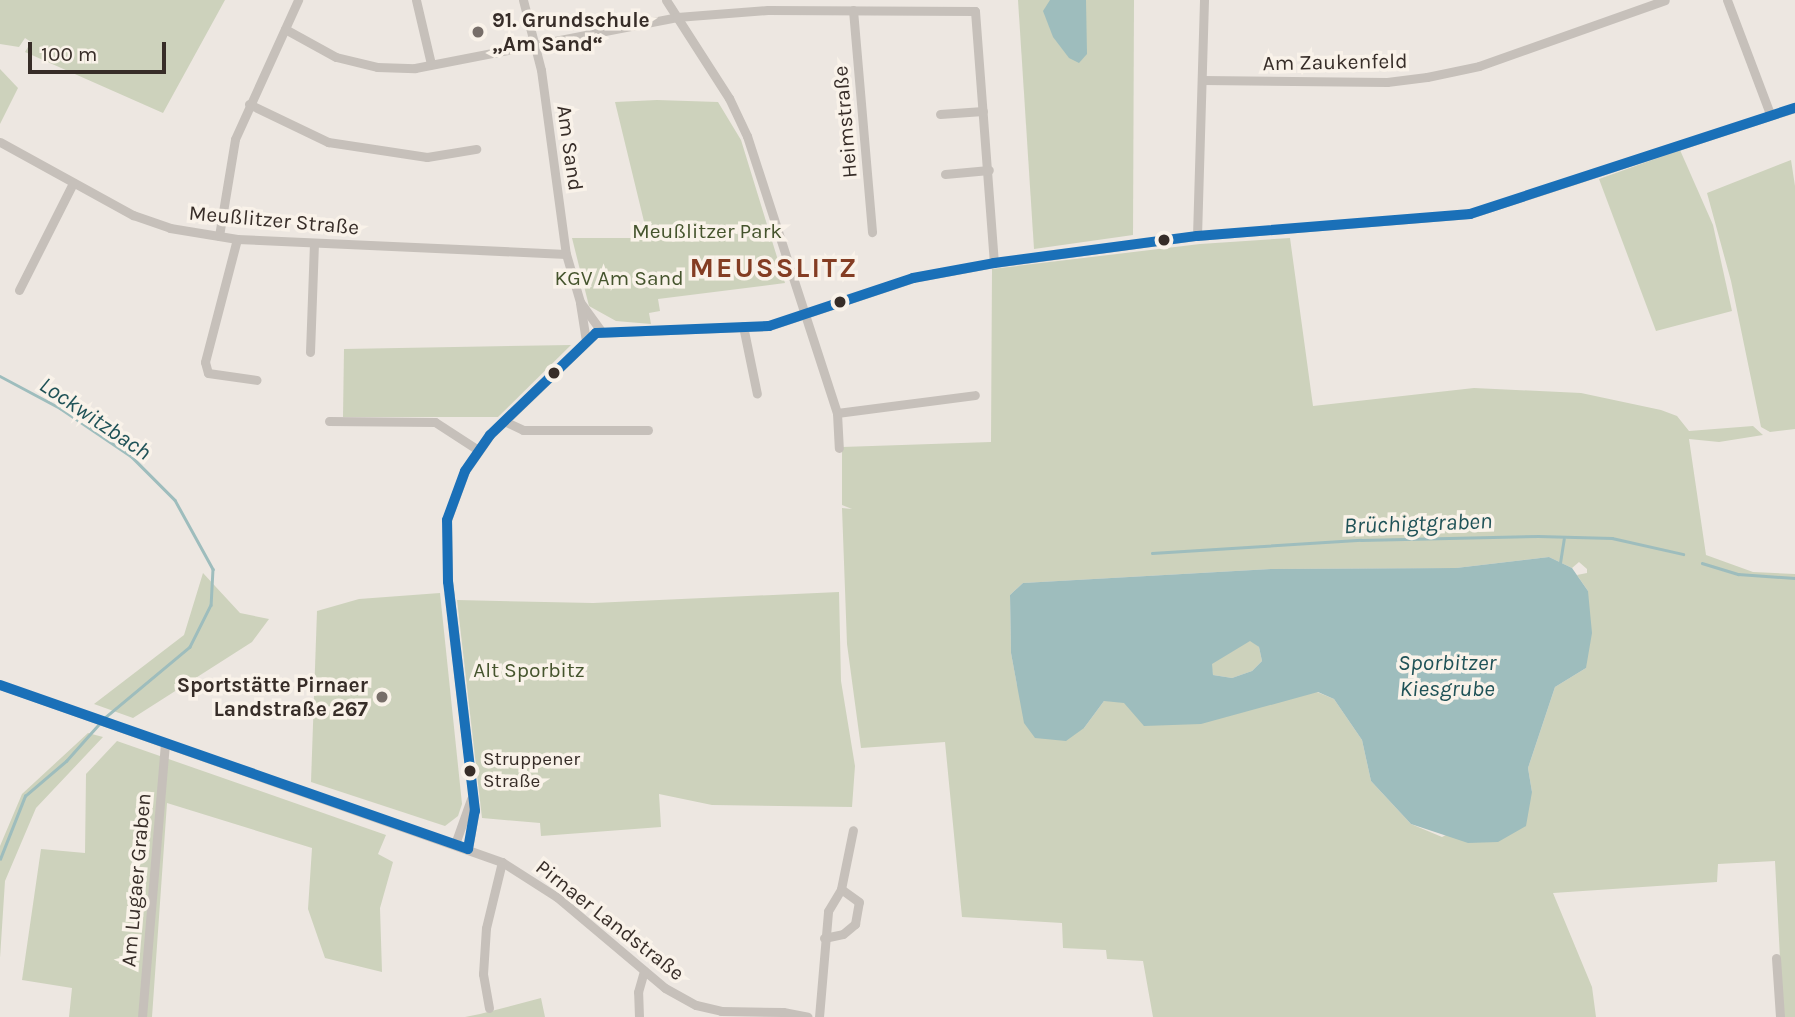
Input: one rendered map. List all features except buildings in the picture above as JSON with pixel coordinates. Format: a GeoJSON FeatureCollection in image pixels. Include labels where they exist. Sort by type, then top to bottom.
{"type":"FeatureCollection","features":[{"type":"Feature","properties":{"kind":"street"},"geometry":{"type":"LineString","coordinates":[[219,236],[235,139],[298,0]]}},
{"type":"Feature","properties":{"kind":"street"},"geometry":{"type":"LineString","coordinates":[[416,0],[431,64]]}},
{"type":"Feature","properties":{"kind":"street","name":"Am Sand"},"geometry":{"type":"LineString","coordinates":[[523,0],[535,45],[566,254],[580,302],[586,341]]}},
{"type":"Feature","properties":{"kind":"street"},"geometry":{"type":"LineString","coordinates":[[666,0],[747,136],[803,317],[837,413],[839,448]]}},
{"type":"Feature","properties":{"kind":"street"},"geometry":{"type":"LineString","coordinates":[[1197,236],[1204,0]]}},
{"type":"Feature","properties":{"kind":"street","name":"Am Zaukenfeld"},"geometry":{"type":"LineString","coordinates":[[1203,80],[1387,82],[1427,77],[1479,66],[1665,0]]}},
{"type":"Feature","properties":{"kind":"street"},"geometry":{"type":"LineString","coordinates":[[1727,0],[1770,114]]}},
{"type":"Feature","properties":{"kind":"street"},"geometry":{"type":"LineString","coordinates":[[285,29],[337,57],[377,67],[431,64],[677,16],[768,5],[853,10],[866,5],[975,11],[994,263]]}},
{"type":"Feature","properties":{"kind":"street","name":"Heimstraße"},"geometry":{"type":"LineString","coordinates":[[853,10],[872,232]]}},
{"type":"Feature","properties":{"kind":"street"},"geometry":{"type":"LineString","coordinates":[[249,104],[328,142],[428,157],[476,149]]}},
{"type":"Feature","properties":{"kind":"street"},"geometry":{"type":"LineString","coordinates":[[468,849],[475,828],[446,530],[457,488],[478,450],[586,341],[601,331],[743,326],[803,317],[914,278],[994,263],[1197,236],[1470,214],[1795,108]]}},
{"type":"Feature","properties":{"kind":"street"},"geometry":{"type":"LineString","coordinates":[[940,114],[984,111]]}},
{"type":"Feature","properties":{"kind":"street","name":"Meußlitzer Straße"},"geometry":{"type":"LineString","coordinates":[[0,142],[133,215],[170,228],[237,239],[566,254]]}},
{"type":"Feature","properties":{"kind":"street"},"geometry":{"type":"LineString","coordinates":[[945,174],[989,170]]}},
{"type":"Feature","properties":{"kind":"street"},"geometry":{"type":"LineString","coordinates":[[19,290],[73,183]]}},
{"type":"Feature","properties":{"kind":"street"},"geometry":{"type":"LineString","coordinates":[[237,239],[205,362],[208,373],[257,380]]}},
{"type":"Feature","properties":{"kind":"street"},"geometry":{"type":"LineString","coordinates":[[310,352],[314,243]]}},
{"type":"Feature","properties":{"kind":"street","name":"Am Sand"},"geometry":{"type":"LineString","coordinates":[[580,302],[601,331]]}},
{"type":"Feature","properties":{"kind":"street"},"geometry":{"type":"LineString","coordinates":[[743,326],[757,394]]}},
{"type":"Feature","properties":{"kind":"street"},"geometry":{"type":"LineString","coordinates":[[837,413],[975,395]]}},
{"type":"Feature","properties":{"kind":"street"},"geometry":{"type":"LineString","coordinates":[[329,421],[435,422],[478,450]]}},
{"type":"Feature","properties":{"kind":"street"},"geometry":{"type":"LineString","coordinates":[[504,421],[523,430],[648,430]]}},
{"type":"Feature","properties":{"kind":"street","name":"Pirnaer Landstraße"},"geometry":{"type":"LineString","coordinates":[[0,685],[502,862],[556,897],[644,971],[696,1005],[721,1011],[808,1017]]}},
{"type":"Feature","properties":{"kind":"street","name":"Am Lugaer Graben"},"geometry":{"type":"LineString","coordinates":[[142,1017],[165,745]]}},
{"type":"Feature","properties":{"kind":"street"},"geometry":{"type":"LineString","coordinates":[[455,844],[472,797]]}},
{"type":"Feature","properties":{"kind":"street"},"geometry":{"type":"LineString","coordinates":[[819,1017],[828,911],[841,889],[853,830]]}},
{"type":"Feature","properties":{"kind":"street"},"geometry":{"type":"LineString","coordinates":[[489,1008],[483,974],[486,928],[502,862]]}},
{"type":"Feature","properties":{"kind":"street"},"geometry":{"type":"LineString","coordinates":[[824,938],[843,934],[855,924],[859,902],[841,889]]}},
{"type":"Feature","properties":{"kind":"street"},"geometry":{"type":"LineString","coordinates":[[1776,958],[1780,1017]]}},
{"type":"Feature","properties":{"kind":"street"},"geometry":{"type":"LineString","coordinates":[[639,1017],[638,992],[644,971]]}},
{"type":"Feature","properties":{"kind":"green space"},"geometry":{"type":"Polygon","coordinates":[[[0,0],[225,0],[163,113],[25,52],[31,42],[25,38],[19,47],[0,44],[0,0]]]}},
{"type":"Feature","properties":{"kind":"green space"},"geometry":{"type":"Polygon","coordinates":[[[1018,0],[1134,0],[1133,235],[1034,249],[1018,0]]]}},
{"type":"Feature","properties":{"kind":"green space"},"geometry":{"type":"Polygon","coordinates":[[[0,69],[18,88],[0,124],[0,69]]]}},
{"type":"Feature","properties":{"kind":"green space","name":"Meußlitzer Park"},"geometry":{"type":"Polygon","coordinates":[[[615,102],[718,102],[741,140],[785,283],[658,299],[660,311],[649,313],[651,324],[616,321],[589,306],[572,238],[648,238],[615,102]]]}},
{"type":"Feature","properties":{"kind":"green space"},"geometry":{"type":"Polygon","coordinates":[[[1680,150],[1713,225],[1732,311],[1656,331],[1599,179],[1680,150]]]}},
{"type":"Feature","properties":{"kind":"green space"},"geometry":{"type":"Polygon","coordinates":[[[1791,160],[1795,186],[1795,429],[1770,432],[1761,427],[1731,281],[1707,193],[1791,160]]]}},
{"type":"Feature","properties":{"kind":"green space"},"geometry":{"type":"Polygon","coordinates":[[[1290,238],[1313,406],[1474,388],[1581,393],[1661,410],[1677,416],[1689,431],[1753,426],[1763,435],[1719,442],[1689,439],[1706,555],[1753,572],[1795,574],[1795,1017],[1783,1017],[1775,861],[1718,864],[1717,882],[1553,893],[1592,987],[1596,1017],[1153,1017],[1143,961],[1107,959],[1106,950],[1063,948],[1062,923],[962,917],[945,742],[861,748],[847,644],[842,508],[852,509],[842,505],[842,447],[991,442],[992,269],[1200,244],[1290,238]],[[1549,557],[1456,568],[1271,569],[1023,583],[1010,595],[1011,653],[1017,685],[1084,728],[1104,701],[1317,692],[1334,699],[1362,740],[1371,781],[1411,824],[1442,837],[1532,792],[1528,768],[1555,687],[1586,668],[1588,591],[1577,575],[1587,573],[1587,569],[1579,562],[1572,568],[1549,557]]]}},
{"type":"Feature","properties":{"kind":"green space"},"geometry":{"type":"Polygon","coordinates":[[[571,345],[498,417],[343,417],[344,349],[571,345]]]}},
{"type":"Feature","properties":{"kind":"green space"},"geometry":{"type":"Polygon","coordinates":[[[203,573],[240,613],[269,619],[252,642],[133,718],[94,704],[184,635],[203,573]]]}},
{"type":"Feature","properties":{"kind":"green space","name":"Alt Sporbitz"},"geometry":{"type":"Polygon","coordinates":[[[839,592],[841,681],[855,766],[852,807],[712,805],[659,794],[661,827],[541,836],[540,823],[482,818],[457,600],[593,603],[839,592]]]}},
{"type":"Feature","properties":{"kind":"green space","name":"Sportstätte Pirnaer Landstraße 267"},"geometry":{"type":"Polygon","coordinates":[[[440,593],[462,804],[458,816],[445,826],[311,782],[317,611],[359,599],[440,593]]]}},
{"type":"Feature","properties":{"kind":"green space"},"geometry":{"type":"Polygon","coordinates":[[[1250,640],[1259,647],[1262,661],[1252,671],[1232,678],[1213,675],[1211,664],[1224,653],[1250,640]]]}},
{"type":"Feature","properties":{"kind":"green space"},"geometry":{"type":"Polygon","coordinates":[[[88,733],[103,737],[36,808],[5,881],[0,958],[0,846],[22,794],[88,733]]]}},
{"type":"Feature","properties":{"kind":"green space"},"geometry":{"type":"Polygon","coordinates":[[[117,741],[386,835],[378,854],[393,862],[380,908],[382,972],[325,958],[308,909],[312,848],[167,803],[152,1017],[69,1017],[72,988],[22,980],[41,849],[85,853],[86,774],[117,741]]]}},
{"type":"Feature","properties":{"kind":"green space"},"geometry":{"type":"Polygon","coordinates":[[[541,998],[545,1017],[465,1017],[480,1014],[541,998]]]}},
{"type":"Feature","properties":{"kind":"water"},"geometry":{"type":"Polygon","coordinates":[[[1050,0],[1086,0],[1087,54],[1079,63],[1069,58],[1053,37],[1043,11],[1050,0]]]}},
{"type":"Feature","properties":{"kind":"water","name":"Sporbitzer Kiesgrube"},"geometry":{"type":"Polygon","coordinates":[[[1549,557],[1572,568],[1588,591],[1592,633],[1586,668],[1555,687],[1528,768],[1532,792],[1526,826],[1498,842],[1468,843],[1411,824],[1371,781],[1362,740],[1334,699],[1318,692],[1201,724],[1144,726],[1124,703],[1104,701],[1084,728],[1066,741],[1035,738],[1024,723],[1011,653],[1010,595],[1023,583],[1271,569],[1456,568],[1549,557]],[[1250,641],[1212,664],[1213,675],[1232,678],[1252,671],[1262,661],[1259,647],[1250,641]]]}},
{"type":"Feature","properties":{"kind":"waterway","name":"Lockwitzbach"},"geometry":{"type":"LineString","coordinates":[[0,376],[60,408],[131,456],[175,500],[213,569],[211,605],[190,647],[104,719]]}},
{"type":"Feature","properties":{"kind":"waterway","name":"Brüchigtgraben"},"geometry":{"type":"LineString","coordinates":[[1152,553],[1361,540],[1538,536],[1612,538],[1683,554]]}},
{"type":"Feature","properties":{"kind":"waterway"},"geometry":{"type":"LineString","coordinates":[[1560,563],[1564,539]]}},
{"type":"Feature","properties":{"kind":"waterway","name":"Brüchigtgraben"},"geometry":{"type":"LineString","coordinates":[[1702,563],[1738,574],[1795,578]]}},
{"type":"Feature","properties":{"kind":"waterway","name":"Lockwitzbach"},"geometry":{"type":"LineString","coordinates":[[0,859],[25,796],[66,761],[99,724]]}},
{"type":"Feature","properties":{"kind":"transit line"},"geometry":{"type":"LineString","coordinates":[[0,685],[468,849],[475,811],[448,582],[447,520],[465,471],[490,435],[596,333],[769,326],[913,278],[994,263],[1197,236],[1470,214],[1795,108]]}},
{"type":"Feature","properties":{"kind":"place","name":"91. Grundschule „Am Sand“"},"geometry":{"type":"Point","coordinates":[478,32]}},
{"type":"Feature","properties":{"kind":"place","name":"Sportstätte Pirnaer Landstraße 267"},"geometry":{"type":"Point","coordinates":[382,697]}},
{"type":"Feature","properties":{"kind":"place","name":"Struppener Straße"},"geometry":{"type":"Point","coordinates":[470,771]}},
{"type":"Feature","properties":{"kind":"district","name":"MEUSSLITZ"},"geometry":{"type":"Point","coordinates":[774,268]}},
{"type":"Feature","properties":{"kind":"park label","name":"KGV Am Sand"},"geometry":{"type":"Point","coordinates":[619,278]}}]}
